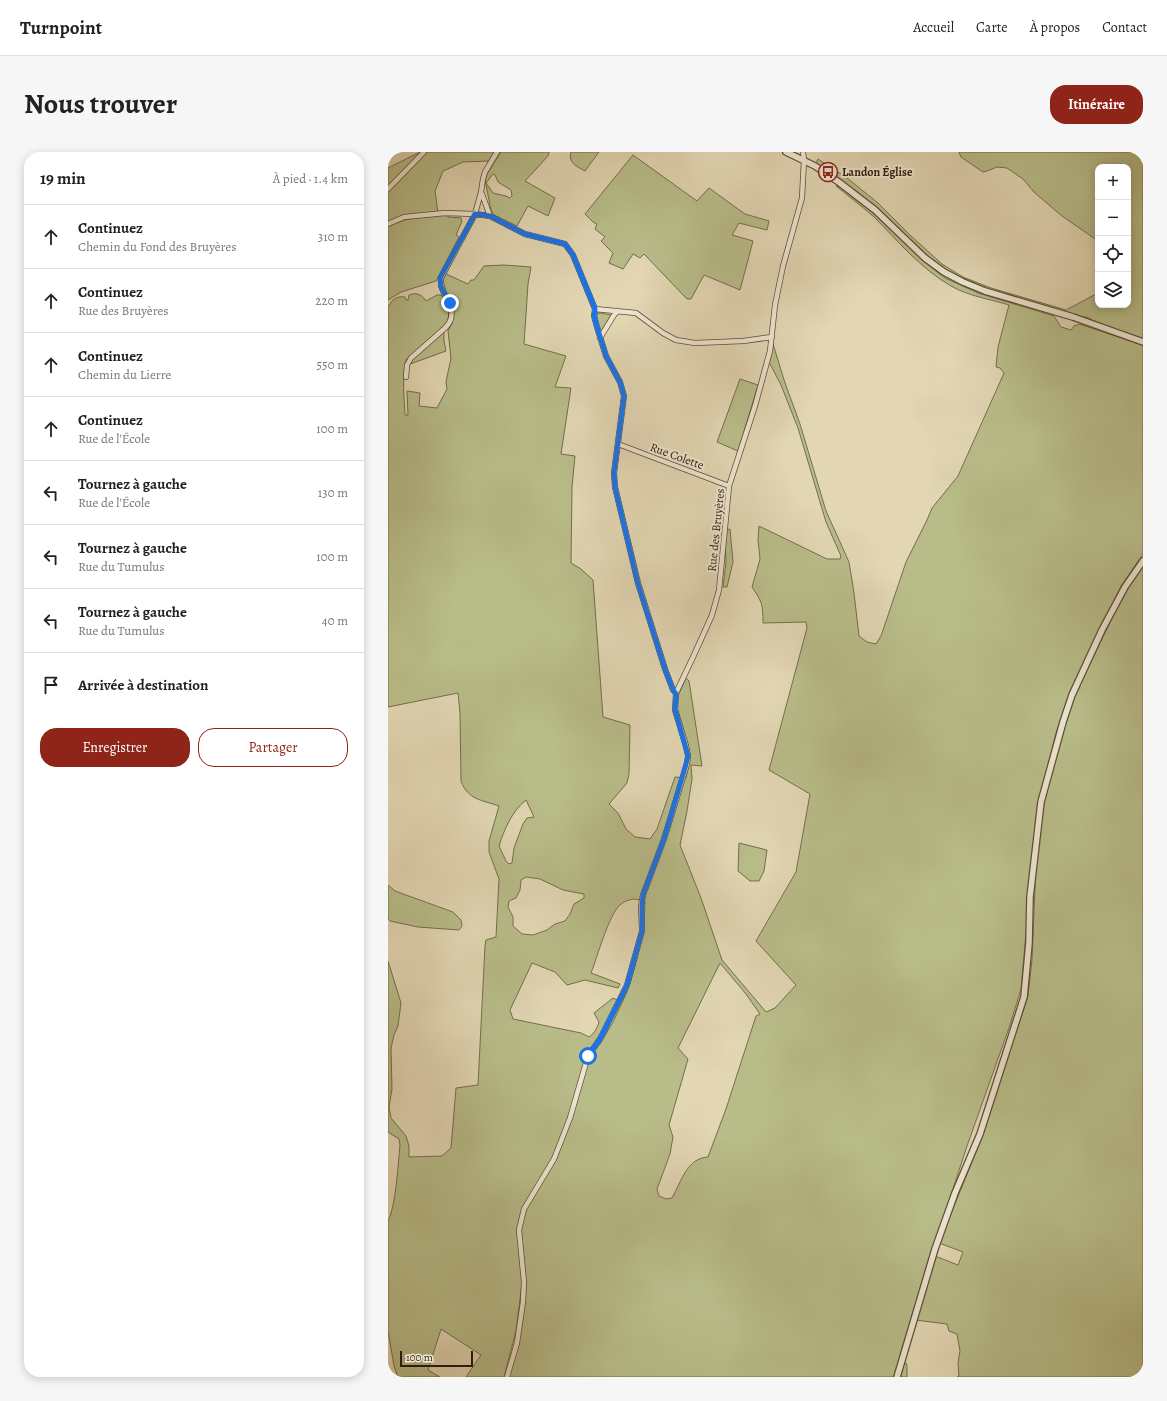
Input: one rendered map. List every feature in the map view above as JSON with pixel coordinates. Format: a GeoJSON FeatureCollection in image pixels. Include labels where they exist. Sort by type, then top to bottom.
{"type":"FeatureCollection","features":[{"type":"Feature","properties":{"kind":"street"},"geometry":{"type":"LineString","coordinates":[[388,189],[424,152]]}},
{"type":"Feature","properties":{"kind":"street"},"geometry":{"type":"LineString","coordinates":[[406,378],[407,364],[411,358],[449,323],[451,312],[450,303],[441,287],[440,278],[475,214],[485,172],[497,152]]}},
{"type":"Feature","properties":{"kind":"street"},"geometry":{"type":"LineString","coordinates":[[786,152],[821,170],[864,201],[925,258],[944,272],[985,291],[1073,317],[1143,342]]}},
{"type":"Feature","properties":{"kind":"street","name":"Rue des Bruyères"},"geometry":{"type":"LineString","coordinates":[[507,1377],[517,1343],[523,1302],[524,1282],[519,1230],[524,1209],[554,1159],[570,1118],[588,1056],[600,1039],[627,985],[642,931],[643,895],[660,848],[688,756],[675,710],[676,694],[712,614],[719,590],[729,486],[755,406],[770,351],[783,266],[802,198],[803,152]]}},
{"type":"Feature","properties":{"kind":"street"},"geometry":{"type":"LineString","coordinates":[[481,192],[490,216]]}},
{"type":"Feature","properties":{"kind":"street"},"geometry":{"type":"LineString","coordinates":[[388,224],[404,217],[445,213],[490,216],[525,234],[565,244],[573,255],[595,309],[594,316],[606,356],[620,382],[624,396],[614,473],[615,487],[638,584],[665,669],[676,694]]}},
{"type":"Feature","properties":{"kind":"street"},"geometry":{"type":"LineString","coordinates":[[595,309],[636,313],[663,333],[676,340],[682,341],[695,343],[724,342],[772,337]]}},
{"type":"Feature","properties":{"kind":"street"},"geometry":{"type":"LineString","coordinates":[[600,338],[618,311]]}},
{"type":"Feature","properties":{"kind":"street","name":"Rue Colette"},"geometry":{"type":"LineString","coordinates":[[618,444],[729,486]]}},
{"type":"Feature","properties":{"kind":"street"},"geometry":{"type":"LineString","coordinates":[[897,1377],[935,1249],[955,1193],[980,1134],[1024,997],[1030,897],[1038,816],[1063,722],[1072,695],[1102,630],[1125,588],[1143,561]]}},
{"type":"Feature","properties":{"kind":"green space"},"geometry":{"type":"Polygon","coordinates":[[[420,152],[494,152],[489,161],[463,162],[443,171],[435,191],[438,213],[388,222],[388,168],[420,152]]]}},
{"type":"Feature","properties":{"kind":"green space"},"geometry":{"type":"Polygon","coordinates":[[[501,152],[549,152],[548,156],[525,181],[555,198],[548,216],[528,206],[517,226],[494,215],[491,210],[485,180],[487,174],[501,152]],[[493,174],[486,183],[493,193],[510,198],[512,196],[511,190],[498,182],[493,174]]]}},
{"type":"Feature","properties":{"kind":"green space"},"geometry":{"type":"Polygon","coordinates":[[[571,152],[599,152],[585,171],[572,162],[570,156],[571,152]]]}},
{"type":"Feature","properties":{"kind":"green space"},"geometry":{"type":"Polygon","coordinates":[[[959,152],[1143,152],[1143,339],[1092,322],[1091,319],[1086,317],[1077,317],[1001,295],[957,278],[926,257],[876,208],[857,192],[816,163],[818,159],[847,178],[878,203],[942,264],[963,277],[991,288],[1066,310],[1095,295],[1095,308],[1131,308],[1131,164],[1095,164],[1095,239],[1062,216],[1035,193],[1023,179],[1007,168],[997,167],[983,172],[961,157],[959,152]]]}},
{"type":"Feature","properties":{"kind":"green space"},"geometry":{"type":"Polygon","coordinates":[[[633,155],[697,201],[709,188],[745,214],[769,221],[767,230],[739,223],[732,235],[753,241],[740,290],[704,275],[691,299],[687,299],[644,254],[640,258],[633,254],[623,269],[609,263],[613,253],[601,241],[605,237],[595,229],[597,224],[585,214],[633,155]]]}},
{"type":"Feature","properties":{"kind":"green space"},"geometry":{"type":"Polygon","coordinates":[[[836,186],[844,188],[855,196],[927,264],[945,278],[978,293],[1054,316],[1061,327],[1071,330],[1074,326],[1079,324],[1143,345],[1143,554],[1121,586],[1071,689],[1056,733],[1037,809],[1021,989],[935,1244],[895,1377],[508,1377],[519,1342],[522,1283],[516,1331],[504,1377],[466,1377],[481,1355],[441,1329],[428,1370],[440,1377],[398,1377],[394,1366],[388,1331],[388,1221],[395,1195],[400,1145],[399,1139],[388,1132],[388,961],[401,1003],[398,1026],[391,1048],[392,1089],[389,1107],[391,1118],[406,1136],[409,1146],[409,1157],[442,1156],[451,1148],[456,1088],[478,1085],[485,946],[486,940],[496,937],[499,879],[489,852],[489,841],[499,806],[472,796],[461,781],[460,713],[458,693],[388,707],[388,305],[389,306],[393,300],[397,298],[405,297],[406,300],[408,300],[409,295],[414,294],[423,297],[426,301],[437,295],[442,295],[446,303],[449,313],[446,325],[406,360],[404,374],[405,415],[408,415],[407,391],[420,393],[419,406],[437,408],[447,389],[446,382],[451,358],[448,331],[452,323],[452,308],[442,284],[444,273],[468,284],[471,280],[474,280],[484,266],[504,265],[531,267],[528,284],[524,344],[566,356],[555,387],[571,388],[561,454],[575,456],[572,487],[571,563],[581,569],[593,580],[603,717],[630,725],[629,774],[627,783],[609,804],[618,813],[626,829],[635,837],[650,839],[657,829],[675,777],[686,778],[689,763],[689,749],[677,707],[678,696],[686,678],[689,681],[702,766],[691,765],[692,779],[680,845],[701,898],[722,960],[766,1012],[775,1008],[796,985],[756,941],[796,872],[810,794],[769,770],[807,628],[806,622],[763,623],[763,611],[761,604],[752,587],[760,559],[758,540],[759,526],[827,559],[840,559],[841,556],[826,522],[798,428],[781,385],[769,362],[773,344],[800,424],[826,511],[849,562],[859,636],[867,642],[876,644],[881,636],[906,562],[932,508],[958,476],[1004,373],[1000,368],[996,367],[998,347],[1009,305],[965,292],[940,279],[910,254],[874,217],[836,186]],[[526,800],[521,804],[509,821],[499,846],[509,864],[512,863],[514,848],[523,824],[527,818],[534,817],[526,800]],[[526,877],[521,880],[520,890],[516,898],[509,901],[508,907],[513,917],[513,926],[522,934],[533,935],[547,930],[555,924],[565,921],[574,904],[584,898],[584,894],[563,890],[540,879],[526,877]],[[634,899],[627,901],[616,910],[612,917],[591,973],[620,984],[618,988],[585,980],[567,985],[555,972],[532,963],[510,1010],[513,1019],[581,1033],[589,1037],[596,1030],[599,1022],[594,1013],[613,998],[617,1000],[614,1011],[606,1027],[595,1041],[600,1044],[613,1022],[627,992],[644,929],[645,901],[634,899]],[[720,963],[678,1048],[688,1059],[669,1125],[673,1137],[670,1154],[657,1189],[659,1196],[666,1199],[672,1198],[690,1166],[701,1158],[708,1157],[726,1109],[756,1016],[760,1014],[746,994],[720,963]]]}},
{"type":"Feature","properties":{"kind":"green space"},"geometry":{"type":"Polygon","coordinates":[[[434,215],[448,215],[448,217],[461,218],[462,221],[456,235],[459,237],[436,281],[401,292],[388,300],[388,226],[404,220],[434,215]]]}},
{"type":"Feature","properties":{"kind":"green space"},"geometry":{"type":"Polygon","coordinates":[[[600,313],[611,315],[601,332],[597,318],[597,314],[600,313]]]}},
{"type":"Feature","properties":{"kind":"green space"},"geometry":{"type":"Polygon","coordinates":[[[444,331],[446,351],[410,364],[412,359],[444,331]]]}},
{"type":"Feature","properties":{"kind":"green space"},"geometry":{"type":"Polygon","coordinates":[[[740,379],[758,385],[738,451],[717,442],[740,379]]]}},
{"type":"Feature","properties":{"kind":"green space"},"geometry":{"type":"Polygon","coordinates":[[[730,529],[733,562],[727,587],[723,587],[726,562],[726,530],[730,529]]]}},
{"type":"Feature","properties":{"kind":"green space"},"geometry":{"type":"Polygon","coordinates":[[[1143,565],[1143,1377],[957,1377],[959,1376],[958,1363],[960,1351],[957,1334],[949,1331],[947,1324],[915,1320],[935,1256],[958,1265],[963,1252],[939,1243],[981,1140],[1028,996],[1032,960],[1036,865],[1042,807],[1063,729],[1074,697],[1114,614],[1131,582],[1143,565]]]}},
{"type":"Feature","properties":{"kind":"green space"},"geometry":{"type":"Polygon","coordinates":[[[739,843],[767,850],[764,871],[759,881],[750,881],[738,871],[739,843]]]}},
{"type":"Feature","properties":{"kind":"green space"},"geometry":{"type":"Polygon","coordinates":[[[388,885],[395,891],[453,912],[461,920],[462,926],[459,930],[418,927],[390,921],[388,919],[388,885]]]}},
{"type":"Feature","properties":{"kind":"green space"},"geometry":{"type":"Polygon","coordinates":[[[903,1363],[906,1363],[907,1365],[907,1377],[899,1377],[903,1363]]]}},
{"type":"Feature","properties":{"kind":"place","name":"Landon Église"},"geometry":{"type":"Point","coordinates":[828,172]}},
{"type":"Feature","properties":{"kind":"route"},"geometry":{"type":"LineString","coordinates":[[450,303],[442,291],[440,278],[475,214],[490,216],[525,234],[565,244],[573,255],[595,309],[594,316],[606,356],[620,382],[624,396],[614,473],[615,487],[625,523],[638,584],[665,669],[676,694],[675,710],[688,756],[664,839],[643,895],[642,931],[627,985],[600,1039],[588,1056]]}}]}
